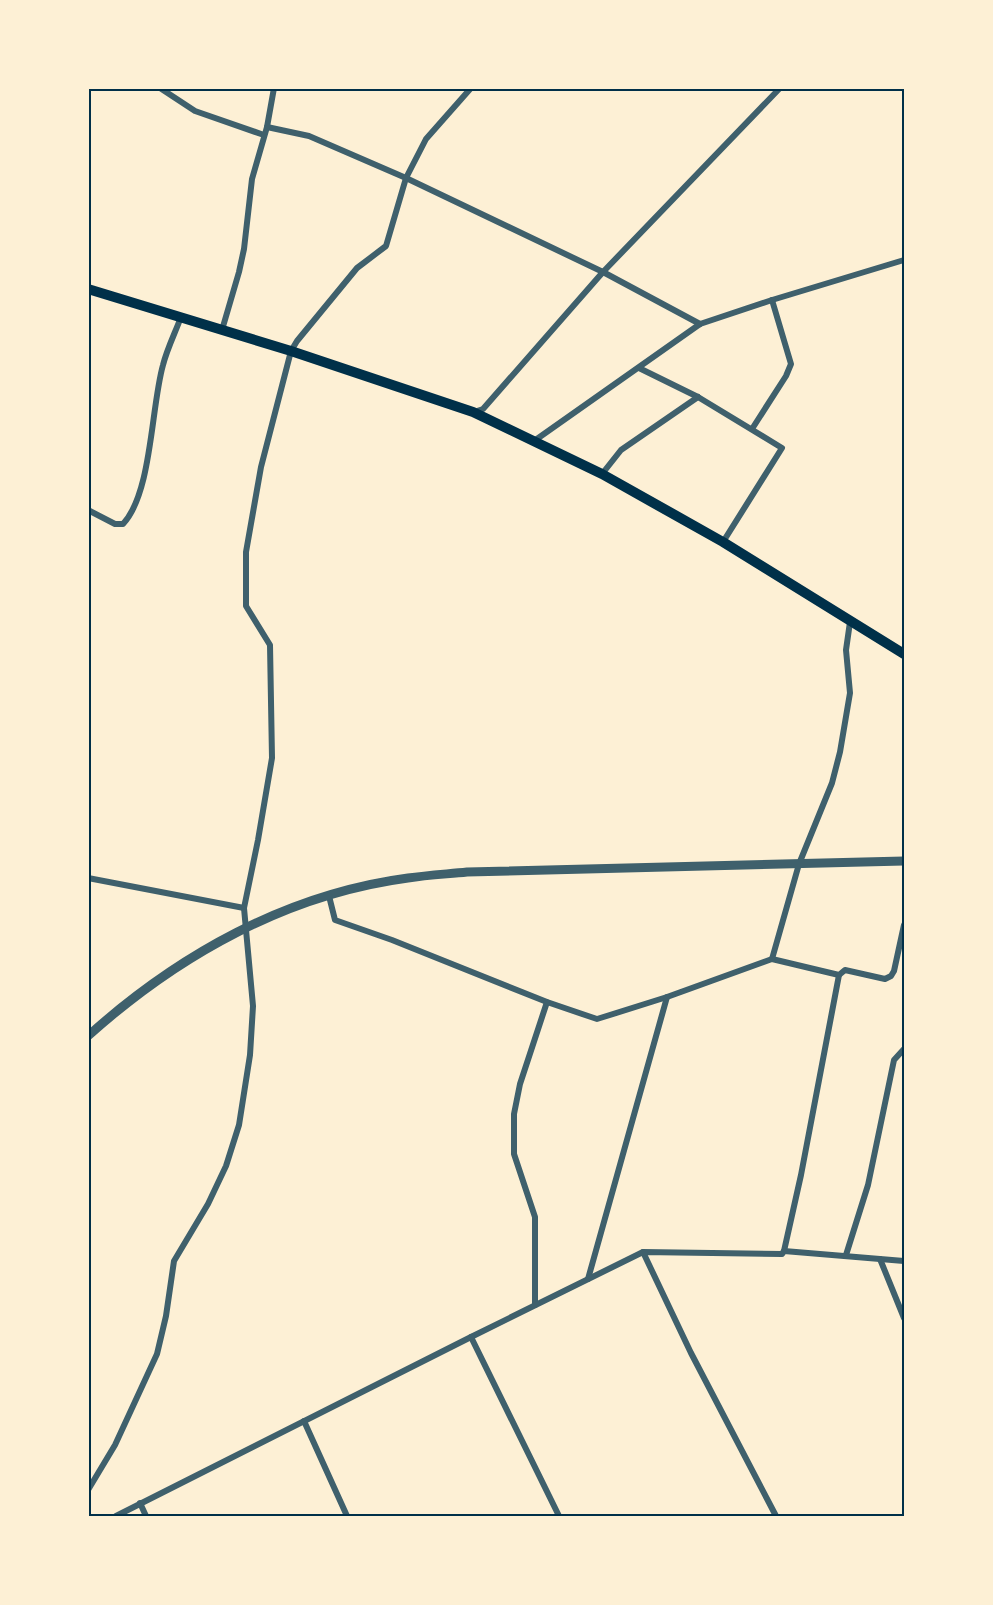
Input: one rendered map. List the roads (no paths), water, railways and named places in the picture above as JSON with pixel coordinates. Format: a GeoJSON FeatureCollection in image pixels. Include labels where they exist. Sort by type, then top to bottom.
{"type":"FeatureCollection","features":[{"type":"Feature","properties":{"kind":"main road"},"geometry":{"type":"LineString","coordinates":[[88,289],[291,351],[473,412],[602,474],[723,542],[904,654]]}},
{"type":"Feature","properties":{"kind":"street"},"geometry":{"type":"LineString","coordinates":[[160,88],[195,111],[264,135]]}},
{"type":"Feature","properties":{"kind":"street"},"geometry":{"type":"LineString","coordinates":[[222,330],[244,249],[252,179],[267,127],[274,88]]}},
{"type":"Feature","properties":{"kind":"street"},"geometry":{"type":"LineString","coordinates":[[88,1490],[115,1445],[157,1354],[166,1316],[174,1261],[208,1204],[226,1166],[239,1125],[250,1055],[253,1006],[244,908],[272,758],[270,645],[246,606],[246,552],[261,467],[291,351],[357,268],[386,246],[406,178],[426,139],[471,88]]}},
{"type":"Feature","properties":{"kind":"street"},"geometry":{"type":"LineString","coordinates":[[473,412],[483,409],[603,273],[780,88]]}},
{"type":"Feature","properties":{"kind":"street"},"geometry":{"type":"LineString","coordinates":[[267,127],[309,136],[406,178],[603,273],[700,324]]}},
{"type":"Feature","properties":{"kind":"street"},"geometry":{"type":"LineString","coordinates":[[534,441],[700,324],[904,260]]}},
{"type":"Feature","properties":{"kind":"street"},"geometry":{"type":"LineString","coordinates":[[752,429],[786,376],[791,364],[772,300]]}},
{"type":"Feature","properties":{"kind":"street"},"geometry":{"type":"LineString","coordinates":[[88,510],[115,524],[123,524],[131,515],[142,486],[163,365],[181,317]]}},
{"type":"Feature","properties":{"kind":"street"},"geometry":{"type":"LineString","coordinates":[[639,368],[698,397],[783,448],[723,542]]}},
{"type":"Feature","properties":{"kind":"street"},"geometry":{"type":"LineString","coordinates":[[602,474],[621,450],[698,397]]}},
{"type":"Feature","properties":{"kind":"street"},"geometry":{"type":"LineString","coordinates":[[772,959],[799,864],[832,783],[840,752],[850,693],[846,650],[850,622]]}},
{"type":"Feature","properties":{"kind":"street"},"geometry":{"type":"LineString","coordinates":[[88,1036],[142,991],[179,965],[245,928],[329,896],[363,886],[408,878],[467,872],[904,861]]}},
{"type":"Feature","properties":{"kind":"street"},"geometry":{"type":"LineString","coordinates":[[88,878],[244,908]]}},
{"type":"Feature","properties":{"kind":"street"},"geometry":{"type":"LineString","coordinates":[[329,896],[335,920],[597,1019],[667,997],[772,959],[839,975]]}},
{"type":"Feature","properties":{"kind":"street"},"geometry":{"type":"LineString","coordinates":[[116,1516],[643,1252],[783,1254],[801,1174],[839,975],[845,970],[885,979],[891,976],[904,925]]}},
{"type":"Feature","properties":{"kind":"street"},"geometry":{"type":"LineString","coordinates":[[588,1279],[667,997]]}},
{"type":"Feature","properties":{"kind":"street"},"geometry":{"type":"LineString","coordinates":[[535,1305],[535,1217],[514,1154],[514,1114],[520,1084],[547,1002]]}},
{"type":"Feature","properties":{"kind":"street"},"geometry":{"type":"LineString","coordinates":[[846,1255],[868,1185],[894,1060],[904,1049]]}},
{"type":"Feature","properties":{"kind":"street"},"geometry":{"type":"LineString","coordinates":[[784,1251],[904,1261]]}},
{"type":"Feature","properties":{"kind":"street"},"geometry":{"type":"LineString","coordinates":[[643,1252],[691,1353],[776,1516]]}},
{"type":"Feature","properties":{"kind":"street"},"geometry":{"type":"LineString","coordinates":[[880,1259],[904,1318]]}},
{"type":"Feature","properties":{"kind":"street"},"geometry":{"type":"LineString","coordinates":[[471,1337],[558,1516]]}},
{"type":"Feature","properties":{"kind":"street"},"geometry":{"type":"LineString","coordinates":[[304,1421],[347,1516]]}},
{"type":"Feature","properties":{"kind":"street"},"geometry":{"type":"LineString","coordinates":[[140,1503],[146,1516]]}}]}
